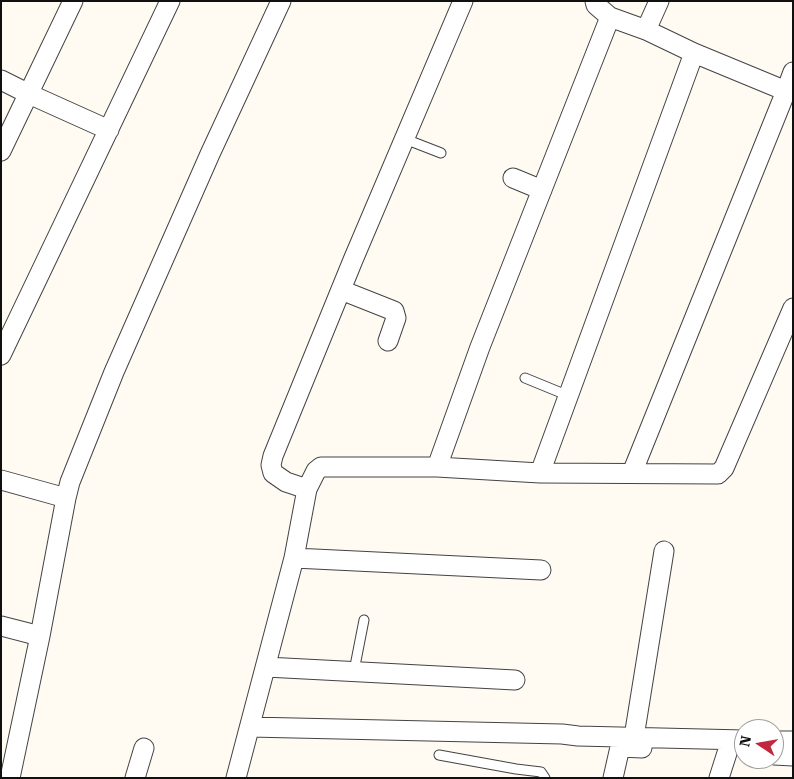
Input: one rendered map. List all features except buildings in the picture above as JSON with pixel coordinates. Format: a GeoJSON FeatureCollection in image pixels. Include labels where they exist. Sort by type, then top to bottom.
{"type":"FeatureCollection","features":[{"type":"Feature","properties":{"kind":"street"},"geometry":{"type":"LineString","coordinates":[[1,151],[74,1]]}},
{"type":"Feature","properties":{"kind":"street"},"geometry":{"type":"LineString","coordinates":[[1,355],[170,1]]}},
{"type":"Feature","properties":{"kind":"street"},"geometry":{"type":"LineString","coordinates":[[8,774],[40,636],[70,482],[114,372],[210,154],[281,1]]}},
{"type":"Feature","properties":{"kind":"street"},"geometry":{"type":"LineString","coordinates":[[307,488],[286,482],[273,473],[271,465],[341,290],[464,1]]}},
{"type":"Feature","properties":{"kind":"street"},"geometry":{"type":"LineString","coordinates":[[595,1],[596,6],[610,17],[646,30],[694,53],[786,91]]}},
{"type":"Feature","properties":{"kind":"street"},"geometry":{"type":"LineString","coordinates":[[646,30],[659,1]]}},
{"type":"Feature","properties":{"kind":"street"},"geometry":{"type":"LineString","coordinates":[[437,467],[480,346],[610,17]]}},
{"type":"Feature","properties":{"kind":"street"},"geometry":{"type":"LineString","coordinates":[[540,473],[694,53]]}},
{"type":"Feature","properties":{"kind":"street"},"geometry":{"type":"LineString","coordinates":[[632,473],[793,72]]}},
{"type":"Feature","properties":{"kind":"street"},"geometry":{"type":"LineString","coordinates":[[1,80],[108,130]]}},
{"type":"Feature","properties":{"kind":"street"},"geometry":{"type":"LineString","coordinates":[[513,178],[542,190]]}},
{"type":"Feature","properties":{"kind":"street"},"geometry":{"type":"LineString","coordinates":[[341,290],[394,311],[396,318],[388,341]]}},
{"type":"Feature","properties":{"kind":"street"},"geometry":{"type":"LineString","coordinates":[[236,778],[294,558],[307,488],[316,470],[321,467],[437,467],[540,473],[718,474],[724,468],[793,308]]}},
{"type":"Feature","properties":{"kind":"street"},"geometry":{"type":"LineString","coordinates":[[1,480],[66,498]]}},
{"type":"Feature","properties":{"kind":"street"},"geometry":{"type":"LineString","coordinates":[[634,737],[664,550]]}},
{"type":"Feature","properties":{"kind":"street"},"geometry":{"type":"LineString","coordinates":[[294,558],[541,570]]}},
{"type":"Feature","properties":{"kind":"street"},"geometry":{"type":"LineString","coordinates":[[1,626],[40,636]]}},
{"type":"Feature","properties":{"kind":"street"},"geometry":{"type":"LineString","coordinates":[[266,667],[514,680]]}},
{"type":"Feature","properties":{"kind":"street"},"geometry":{"type":"LineString","coordinates":[[250,727],[734,740]]}},
{"type":"Feature","properties":{"kind":"street"},"geometry":{"type":"LineString","coordinates":[[613,778],[620,747],[734,753]]}},
{"type":"Feature","properties":{"kind":"street"},"geometry":{"type":"LineString","coordinates":[[135,778],[144,748]]}},
{"type":"Feature","properties":{"kind":"street"},"geometry":{"type":"LineString","coordinates":[[719,778],[734,755]]}},
{"type":"Feature","properties":{"kind":"lane"},"geometry":{"type":"LineString","coordinates":[[405,139],[441,153]]}},
{"type":"Feature","properties":{"kind":"lane"},"geometry":{"type":"LineString","coordinates":[[525,378],[569,396]]}},
{"type":"Feature","properties":{"kind":"lane"},"geometry":{"type":"LineString","coordinates":[[354,672],[364,620]]}},
{"type":"Feature","properties":{"kind":"lane"},"geometry":{"type":"LineString","coordinates":[[439,755],[541,772],[545,778]]}}]}
